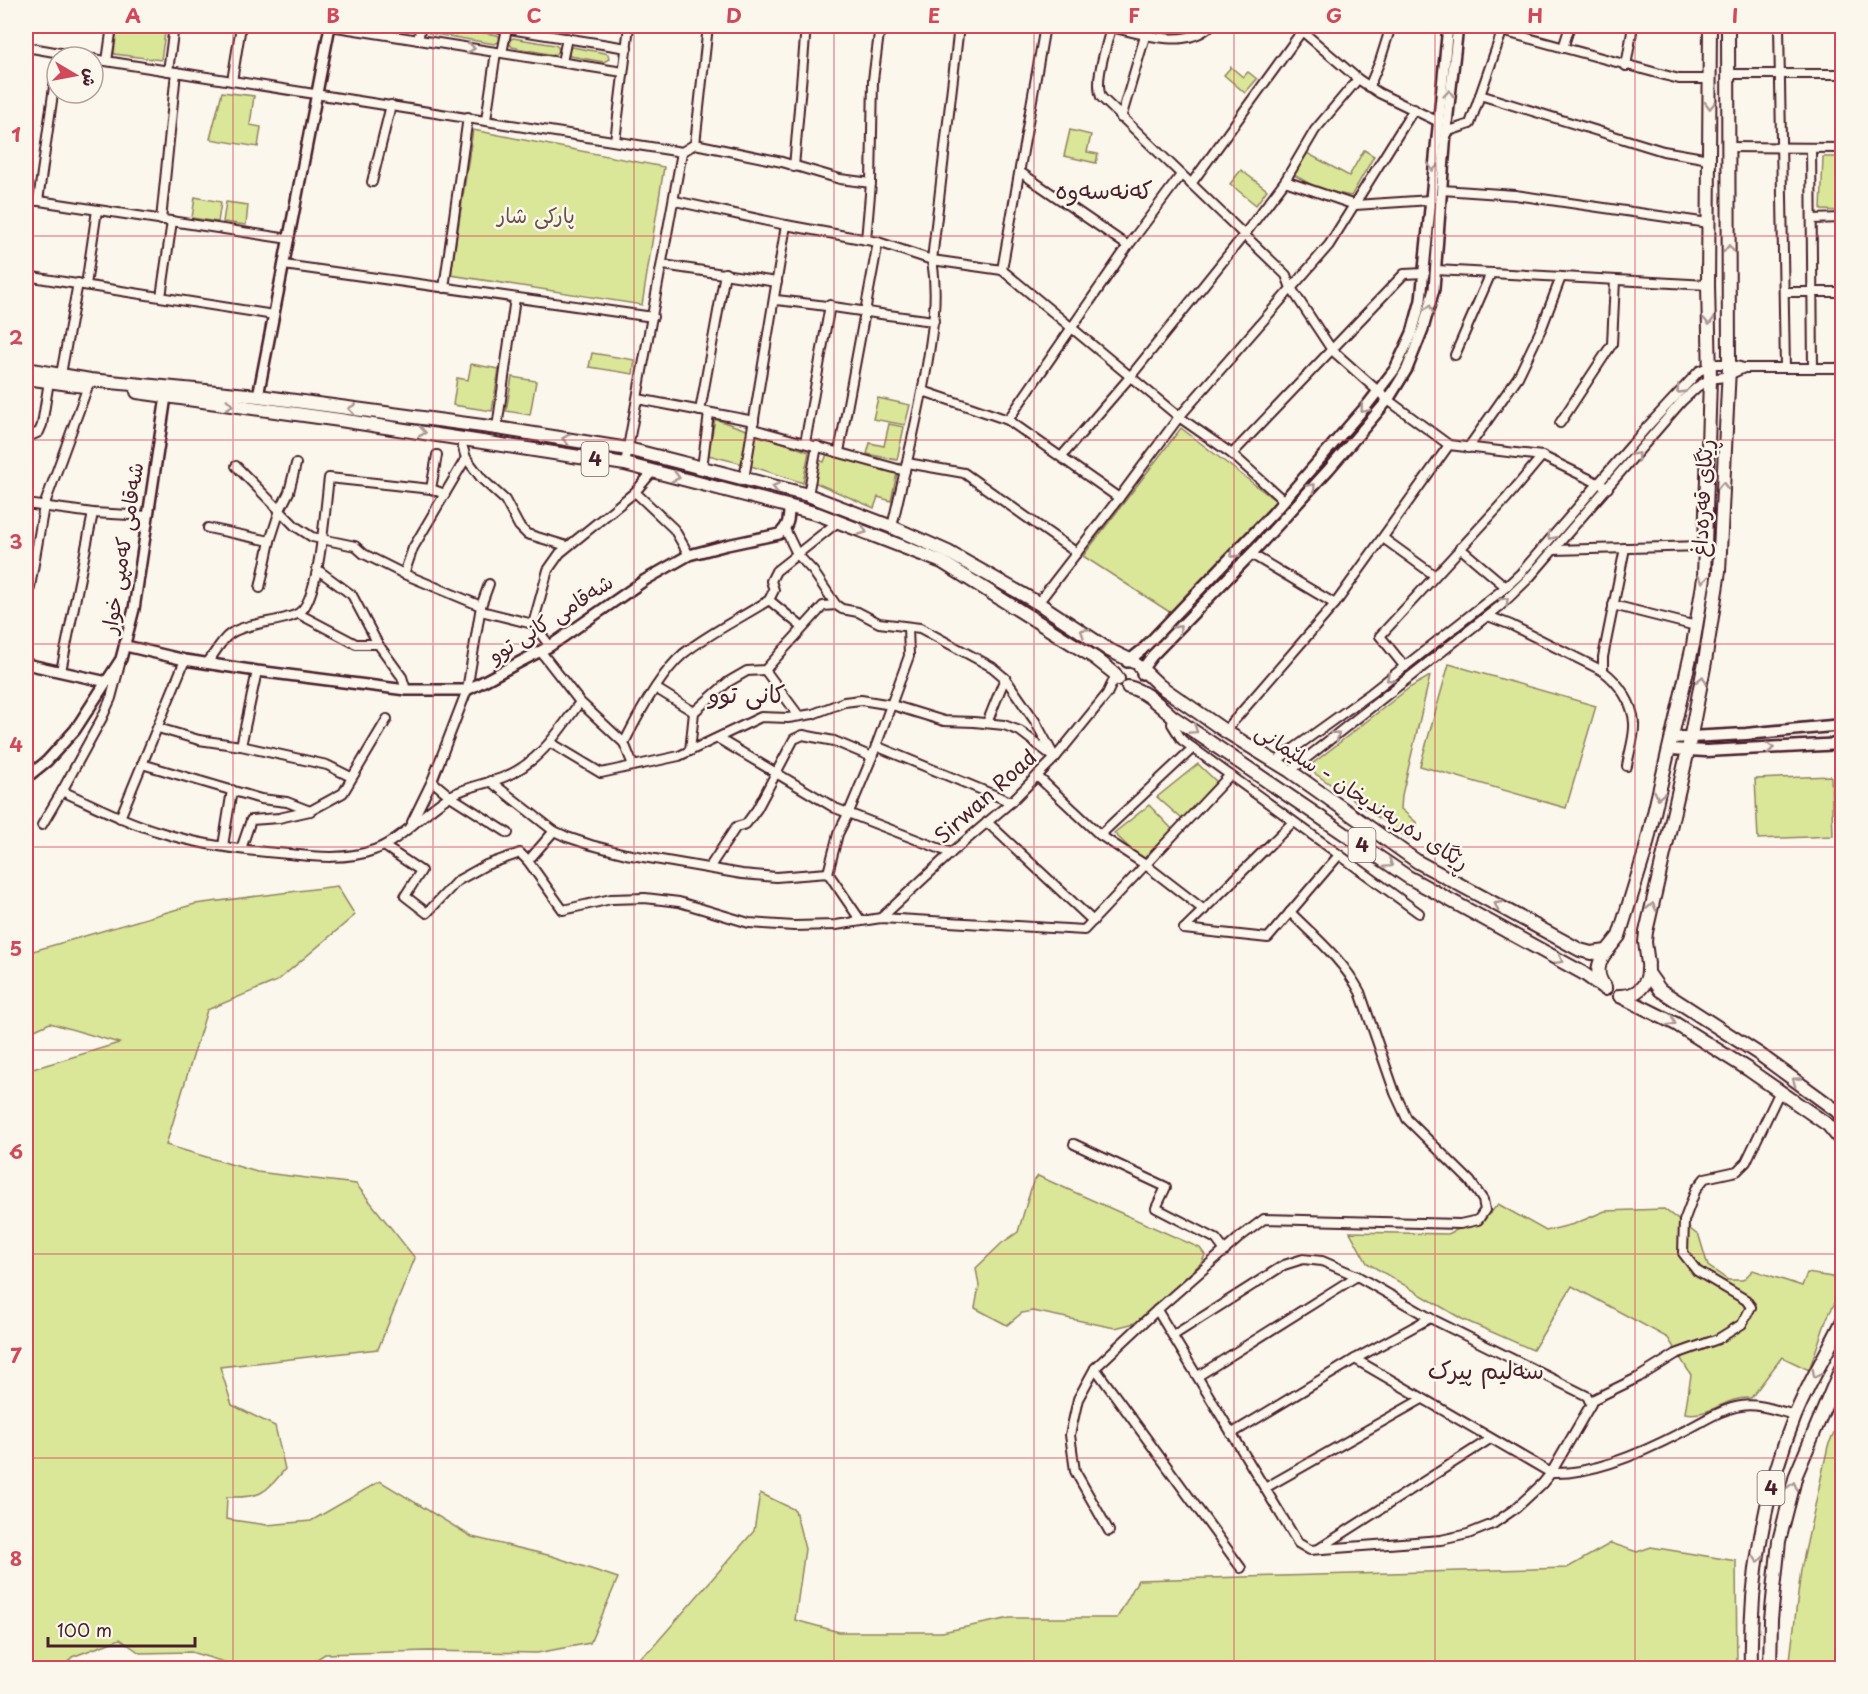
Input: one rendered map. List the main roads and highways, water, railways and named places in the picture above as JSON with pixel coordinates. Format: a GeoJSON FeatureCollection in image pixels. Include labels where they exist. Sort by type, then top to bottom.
{"type":"FeatureCollection","features":[{"type":"Feature","properties":{"kind":"main road","name":"ڕێگای قەرەداغ"},"geometry":{"type":"LineString","coordinates":[[1605,988],[1600,982],[1599,965],[1619,936],[1638,880],[1671,743],[1704,578],[1710,379],[1708,223],[1710,26]]}},
{"type":"Feature","properties":{"kind":"main road","name":"ڕێگای قەرەداغ"},"geometry":{"type":"LineString","coordinates":[[1648,968],[1646,932],[1688,750],[1719,571],[1729,370],[1728,26]]}},
{"type":"Feature","properties":{"kind":"main road","name":"4"},"geometry":{"type":"LineString","coordinates":[[26,369],[625,464],[789,506],[838,521],[942,562],[1095,658],[1129,672]]}},
{"type":"Feature","properties":{"kind":"main road","name":"4"},"geometry":{"type":"LineString","coordinates":[[26,378],[88,386],[258,396],[497,428],[628,449],[808,495],[892,527],[948,552],[1038,603],[1109,650],[1129,672]]}},
{"type":"Feature","properties":{"kind":"main road","name":"ڕێگای دەربەندیخان - سلێمانی"},"geometry":{"type":"LineString","coordinates":[[1129,672],[1136,689],[1173,717],[1408,877],[1583,973],[1620,996]]}},
{"type":"Feature","properties":{"kind":"main road","name":"ڕێگای دەربەندیخان - سلێمانی"},"geometry":{"type":"LineString","coordinates":[[1129,672],[1160,686],[1225,731],[1290,771],[1418,862],[1580,950],[1591,953],[1607,951]]}},
{"type":"Feature","properties":{"kind":"main road"},"geometry":{"type":"LineString","coordinates":[[1671,743],[1690,737],[1842,725]]}},
{"type":"Feature","properties":{"kind":"main road"},"geometry":{"type":"LineString","coordinates":[[1746,734],[1747,750]]}},
{"type":"Feature","properties":{"kind":"main road"},"geometry":{"type":"LineString","coordinates":[[1671,743],[1688,750],[1747,750],[1842,744]]}},
{"type":"Feature","properties":{"kind":"main road"},"geometry":{"type":"LineString","coordinates":[[1620,996],[1636,993],[1646,980],[1648,968]]}},
{"type":"Feature","properties":{"kind":"main road"},"geometry":{"type":"LineString","coordinates":[[1648,968],[1660,990],[1759,1054],[1842,1117]]}},
{"type":"Feature","properties":{"kind":"main road"},"geometry":{"type":"LineString","coordinates":[[1620,996],[1676,1024],[1749,1070],[1828,1125],[1842,1142]]}},
{"type":"Feature","properties":{"kind":"main road"},"geometry":{"type":"LineString","coordinates":[[1749,1070],[1759,1054]]}},
{"type":"Feature","properties":{"kind":"main road","name":"4"},"geometry":{"type":"LineString","coordinates":[[1751,1668],[1750,1632],[1761,1542],[1774,1477],[1796,1415],[1842,1322]]}},
{"type":"Feature","properties":{"kind":"main road","name":"4"},"geometry":{"type":"LineString","coordinates":[[1770,1668],[1771,1619],[1779,1541],[1796,1476],[1842,1366]]}},
{"type":"Feature","properties":{"kind":"district","name":"کەنەسەوە"},"geometry":{"type":"Point","coordinates":[1104,191]}},
{"type":"Feature","properties":{"kind":"district","name":"کانی توو"},"geometry":{"type":"Point","coordinates":[747,695]}},
{"type":"Feature","properties":{"kind":"district","name":"سەلیم پیرک"},"geometry":{"type":"Point","coordinates":[1486,1371]}},
{"type":"Feature","properties":{"kind":"park label","name":"پاركى شار"},"geometry":{"type":"Point","coordinates":[536,216]}}]}
